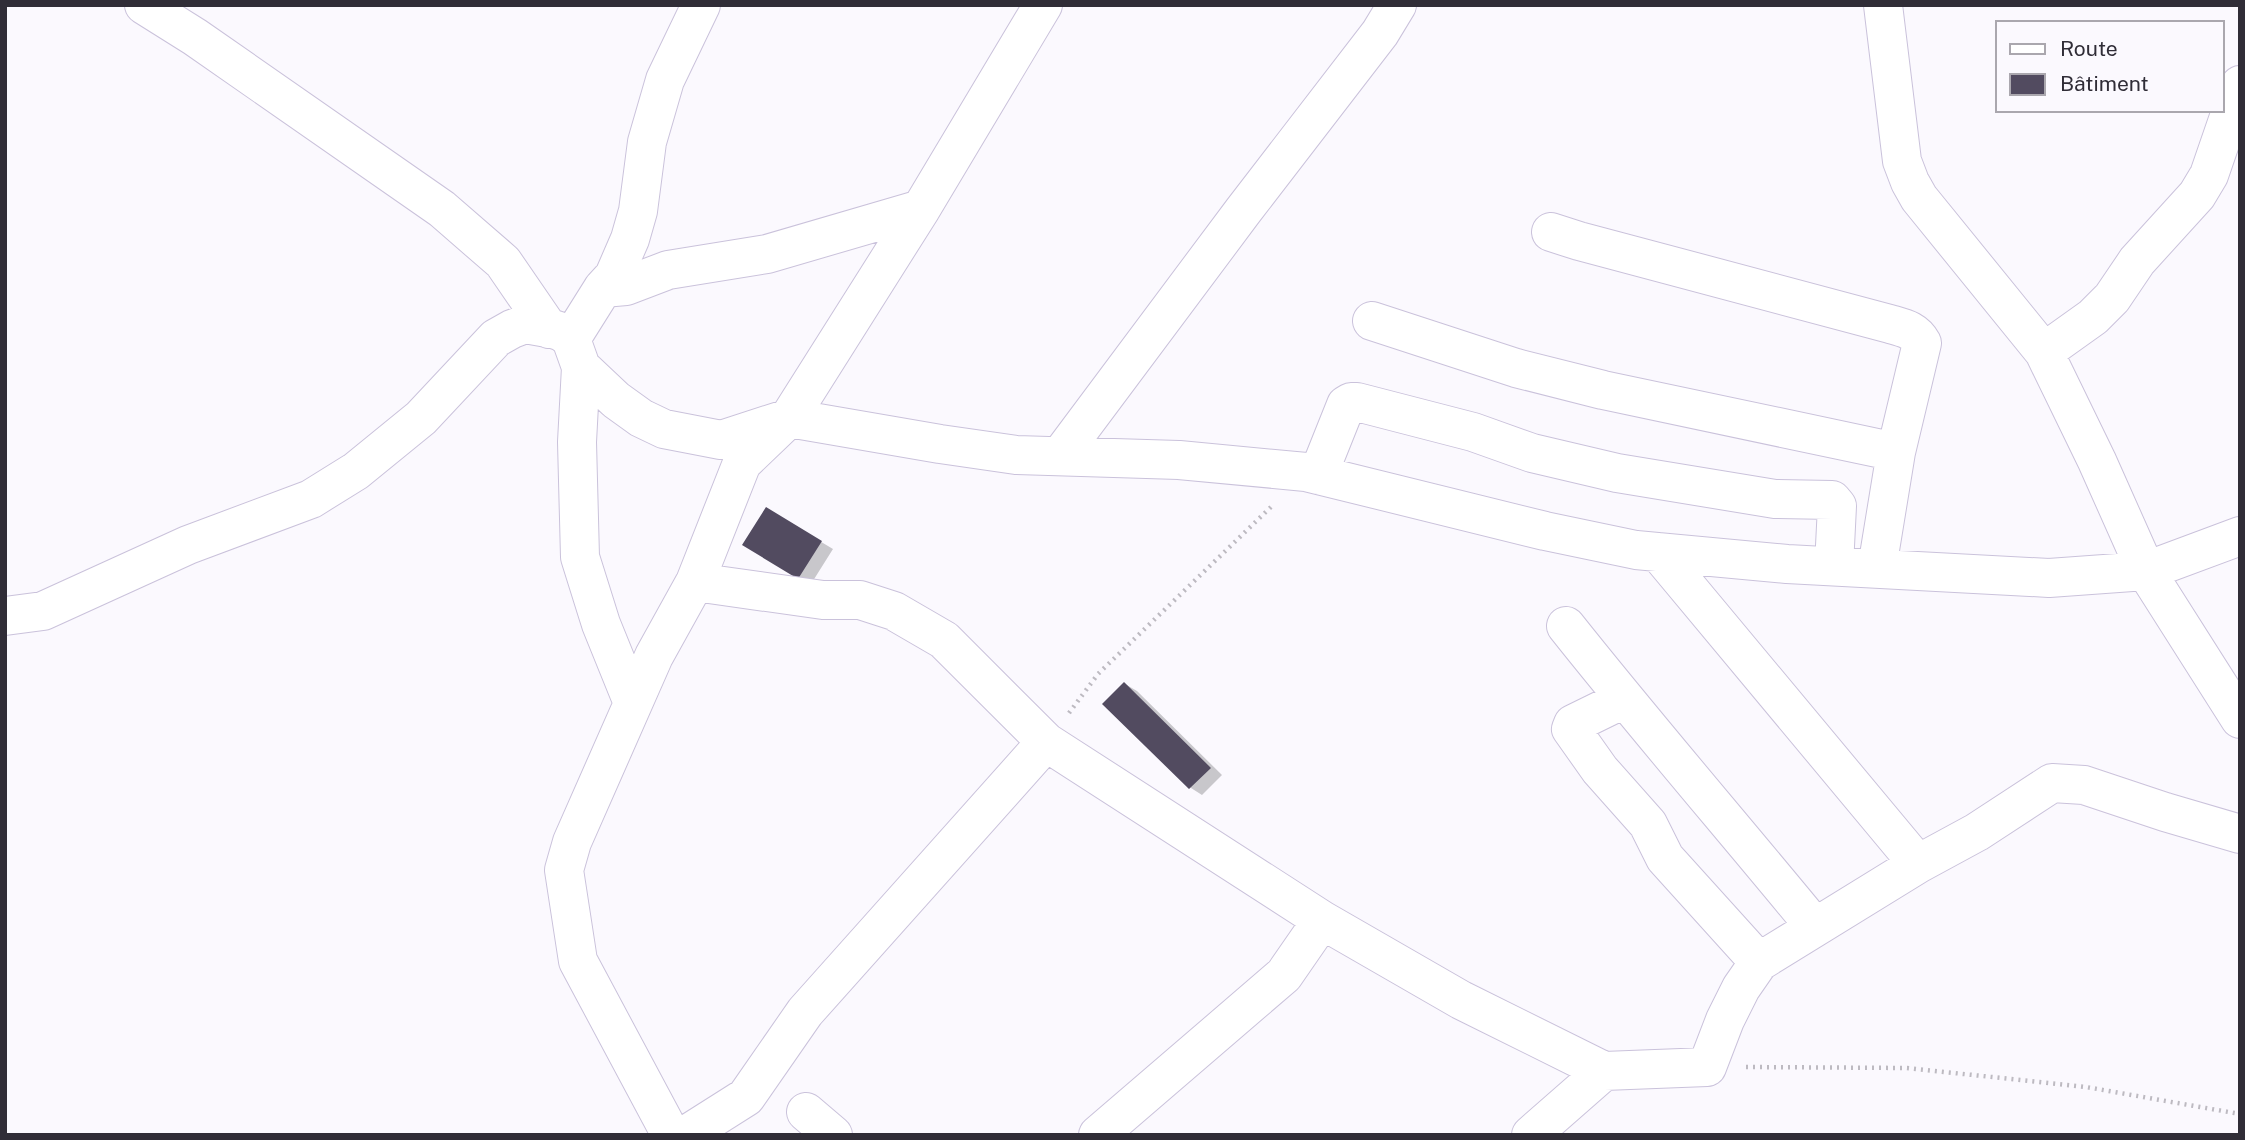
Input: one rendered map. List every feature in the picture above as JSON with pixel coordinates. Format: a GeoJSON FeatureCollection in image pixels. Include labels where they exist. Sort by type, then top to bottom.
{"type":"FeatureCollection","features":[{"type":"Feature","properties":{"kind":"street"},"geometry":{"type":"LineString","coordinates":[[144,5],[195,37],[442,209],[503,262],[567,345],[615,400],[641,418],[664,429],[721,440],[789,418],[1016,455],[1179,460],[1312,474],[1545,531],[1636,550],[1834,566],[2049,578],[2146,571],[2240,536]]}},
{"type":"Feature","properties":{"kind":"street"},"geometry":{"type":"LineString","coordinates":[[633,703],[601,625],[580,556],[578,442],[567,345],[603,288],[614,276],[631,239],[638,211],[647,142],[665,80],[701,5]]}},
{"type":"Feature","properties":{"kind":"street"},"geometry":{"type":"LineString","coordinates":[[671,1135],[578,961],[564,870],[572,842],[654,656],[695,582],[742,463],[789,418],[922,209],[1043,5]]}},
{"type":"Feature","properties":{"kind":"street"},"geometry":{"type":"LineString","coordinates":[[1060,456],[1380,33],[1397,5]]}},
{"type":"Feature","properties":{"kind":"street"},"geometry":{"type":"LineString","coordinates":[[1883,5],[1902,161],[1910,183],[1919,198],[2044,352],[2146,571],[2240,719]]}},
{"type":"Feature","properties":{"kind":"street"},"geometry":{"type":"LineString","coordinates":[[2044,352],[2093,317],[2112,298],[2137,261],[2197,195],[2209,175],[2240,85]]}},
{"type":"Feature","properties":{"kind":"street"},"geometry":{"type":"LineString","coordinates":[[603,288],[626,286],[668,270],[767,254],[922,209]]}},
{"type":"Feature","properties":{"kind":"street"},"geometry":{"type":"LineString","coordinates":[[1551,232],[1909,330],[1918,336],[1922,343],[1896,452],[1877,568]]}},
{"type":"Feature","properties":{"kind":"street"},"geometry":{"type":"LineString","coordinates":[[1372,321],[1516,368],[1602,390],[1896,452]]}},
{"type":"Feature","properties":{"kind":"street"},"geometry":{"type":"LineString","coordinates":[[5,641],[43,611],[188,545],[311,499],[356,471],[421,418],[496,338],[512,328],[525,324],[567,345]]}},
{"type":"Feature","properties":{"kind":"street"},"geometry":{"type":"LineString","coordinates":[[1312,474],[1346,405],[1351,401],[1357,402],[1473,432],[1532,453],[1617,473],[1775,499],[1832,500],[1837,506],[1834,566]]}},
{"type":"Feature","properties":{"kind":"street"},"geometry":{"type":"LineString","coordinates":[[1657,551],[1918,864]]}},
{"type":"Feature","properties":{"kind":"street"},"geometry":{"type":"LineString","coordinates":[[695,582],[823,600],[860,600],[894,611],[944,640],[1046,742],[1322,920],[1461,1000],[1604,1071],[1707,1067],[1725,1020],[1759,962],[1918,864],[1976,832],[2052,783],[2084,785],[2240,834]]}},
{"type":"Feature","properties":{"kind":"street"},"geometry":{"type":"LineString","coordinates":[[5,615],[43,611]]}},
{"type":"Feature","properties":{"kind":"street"},"geometry":{"type":"LineString","coordinates":[[1566,626],[1815,927]]}},
{"type":"Feature","properties":{"kind":"street"},"geometry":{"type":"LineString","coordinates":[[1624,699],[1573,724],[1571,729],[1600,770],[1648,824],[1665,858],[1759,962]]}},
{"type":"Feature","properties":{"kind":"street"},"geometry":{"type":"LineString","coordinates":[[686,1135],[746,1097],[805,1012],[1046,742]]}},
{"type":"Feature","properties":{"kind":"street"},"geometry":{"type":"LineString","coordinates":[[1104,1133],[1284,975],[1322,920]]}},
{"type":"Feature","properties":{"kind":"street"},"geometry":{"type":"LineString","coordinates":[[1531,1135],[1604,1071]]}},
{"type":"Feature","properties":{"kind":"path"},"geometry":{"type":"LineString","coordinates":[[1046,742],[1098,674],[1312,474]]}},
{"type":"Feature","properties":{"kind":"path"},"geometry":{"type":"LineString","coordinates":[[1707,1067],[1907,1068],[2086,1087],[2240,1114]]}},
{"type":"Feature","properties":{"kind":"building"},"geometry":{"type":"Polygon","coordinates":[[[766,507],[822,541],[798,579],[742,545],[766,507]]]}},
{"type":"Feature","properties":{"kind":"building"},"geometry":{"type":"Polygon","coordinates":[[[1124,682],[1211,768],[1189,789],[1102,704],[1124,682]]]}}]}
